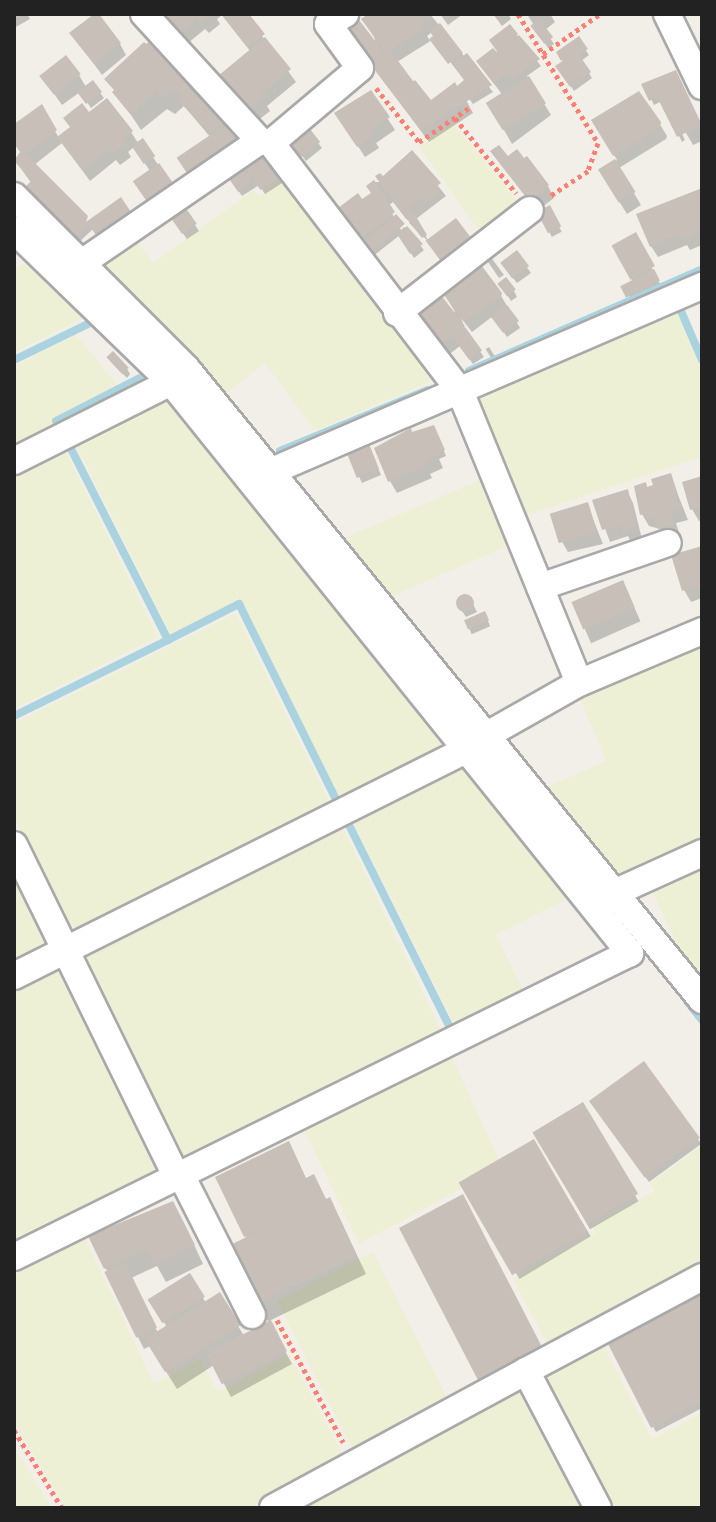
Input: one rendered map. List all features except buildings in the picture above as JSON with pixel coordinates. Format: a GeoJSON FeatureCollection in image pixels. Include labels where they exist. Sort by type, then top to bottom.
{"type":"FeatureCollection","features":[{"type":"Feature","properties":{"kind":"street"},"geometry":{"type":"LineString","coordinates":[[144,14],[266,142],[460,391],[579,683]]}},
{"type":"Feature","properties":{"kind":"street"},"geometry":{"type":"LineString","coordinates":[[667,14],[695,49],[702,86]]}},
{"type":"Feature","properties":{"kind":"street"},"geometry":{"type":"LineString","coordinates":[[55,259],[266,142],[360,68],[326,17]]}},
{"type":"Feature","properties":{"kind":"street"},"geometry":{"type":"LineString","coordinates":[[14,196],[55,259],[262,478],[604,898],[702,1000]]}},
{"type":"Feature","properties":{"kind":"street"},"geometry":{"type":"LineString","coordinates":[[397,313],[530,210]]}},
{"type":"Feature","properties":{"kind":"street"},"geometry":{"type":"LineString","coordinates":[[14,230],[55,259],[186,368],[262,478]]}},
{"type":"Feature","properties":{"kind":"street"},"geometry":{"type":"LineString","coordinates":[[262,478],[702,286]]}},
{"type":"Feature","properties":{"kind":"street"},"geometry":{"type":"LineString","coordinates":[[14,461],[171,382]]}},
{"type":"Feature","properties":{"kind":"street"},"geometry":{"type":"LineString","coordinates":[[540,587],[668,543]]}},
{"type":"Feature","properties":{"kind":"street"},"geometry":{"type":"LineString","coordinates":[[14,976],[477,742],[579,683],[702,631]]}},
{"type":"Feature","properties":{"kind":"street"},"geometry":{"type":"LineString","coordinates":[[14,845],[252,1315]]}},
{"type":"Feature","properties":{"kind":"street"},"geometry":{"type":"LineString","coordinates":[[604,898],[702,853]]}},
{"type":"Feature","properties":{"kind":"street"},"geometry":{"type":"LineString","coordinates":[[14,1257],[630,953],[604,898]]}},
{"type":"Feature","properties":{"kind":"street"},"geometry":{"type":"LineString","coordinates":[[273,1508],[702,1277]]}},
{"type":"Feature","properties":{"kind":"street"},"geometry":{"type":"LineString","coordinates":[[526,1371],[598,1508]]}},
{"type":"Feature","properties":{"kind":"path"},"geometry":{"type":"LineString","coordinates":[[455,118],[530,210],[588,171],[598,143],[518,14]]}},
{"type":"Feature","properties":{"kind":"path"},"geometry":{"type":"LineString","coordinates":[[543,54],[600,14]]}},
{"type":"Feature","properties":{"kind":"path"},"geometry":{"type":"LineString","coordinates":[[360,68],[419,142],[472,106]]}},
{"type":"Feature","properties":{"kind":"path"},"geometry":{"type":"LineString","coordinates":[[252,1315],[270,1306],[354,1464]]}},
{"type":"Feature","properties":{"kind":"path"},"geometry":{"type":"LineString","coordinates":[[14,1430],[62,1508]]}},
{"type":"Feature","properties":{"kind":"green space"},"geometry":{"type":"Polygon","coordinates":[[[450,126],[456,126],[520,204],[484,237],[419,147],[450,126]]]}},
{"type":"Feature","properties":{"kind":"green space"},"geometry":{"type":"Polygon","coordinates":[[[286,176],[432,376],[428,383],[315,431],[265,363],[220,399],[100,268],[102,258],[133,237],[153,263],[253,190],[259,196],[286,176]]]}},
{"type":"Feature","properties":{"kind":"green space"},"geometry":{"type":"Polygon","coordinates":[[[24,264],[41,268],[89,315],[14,353],[14,269],[24,264]]]}},
{"type":"Feature","properties":{"kind":"green space"},"geometry":{"type":"Polygon","coordinates":[[[677,311],[702,371],[702,457],[522,517],[475,407],[479,394],[677,311]]]}},
{"type":"Feature","properties":{"kind":"green space"},"geometry":{"type":"Polygon","coordinates":[[[76,335],[119,386],[53,418],[56,425],[14,446],[14,366],[76,335]]]}},
{"type":"Feature","properties":{"kind":"green space"},"geometry":{"type":"Polygon","coordinates":[[[158,400],[173,402],[447,737],[443,749],[340,800],[240,600],[170,634],[75,443],[158,400]]]}},
{"type":"Feature","properties":{"kind":"green space"},"geometry":{"type":"Polygon","coordinates":[[[63,446],[158,637],[14,709],[14,470],[63,446]]]}},
{"type":"Feature","properties":{"kind":"green space"},"geometry":{"type":"Polygon","coordinates":[[[480,480],[508,546],[385,599],[335,542],[480,480]]]}},
{"type":"Feature","properties":{"kind":"green space"},"geometry":{"type":"Polygon","coordinates":[[[236,613],[331,805],[80,929],[69,926],[14,818],[14,723],[236,613]]]}},
{"type":"Feature","properties":{"kind":"green space"},"geometry":{"type":"Polygon","coordinates":[[[702,642],[702,841],[620,876],[605,871],[540,790],[606,761],[578,694],[702,642]]]}},
{"type":"Feature","properties":{"kind":"green space"},"geometry":{"type":"Polygon","coordinates":[[[461,766],[472,770],[575,895],[496,935],[524,992],[455,1026],[353,822],[461,766]]]}},
{"type":"Feature","properties":{"kind":"green space"},"geometry":{"type":"Polygon","coordinates":[[[341,824],[443,1034],[191,1160],[179,1156],[83,964],[91,945],[341,824]]]}},
{"type":"Feature","properties":{"kind":"green space"},"geometry":{"type":"Polygon","coordinates":[[[702,868],[702,974],[693,978],[651,889],[702,868]]]}},
{"type":"Feature","properties":{"kind":"green space"},"geometry":{"type":"Polygon","coordinates":[[[14,872],[46,938],[45,948],[14,963],[14,872]]]}},
{"type":"Feature","properties":{"kind":"green space"},"geometry":{"type":"Polygon","coordinates":[[[53,971],[65,973],[159,1163],[156,1175],[14,1245],[14,990],[53,971]]]}},
{"type":"Feature","properties":{"kind":"green space"},"geometry":{"type":"Polygon","coordinates":[[[451,1055],[500,1162],[461,1189],[359,1244],[302,1126],[451,1055]]]}},
{"type":"Feature","properties":{"kind":"green space"},"geometry":{"type":"Polygon","coordinates":[[[702,1145],[702,1271],[551,1351],[513,1279],[595,1233],[592,1226],[654,1191],[650,1183],[702,1145]]]}},
{"type":"Feature","properties":{"kind":"green space"},"geometry":{"type":"Polygon","coordinates":[[[84,1236],[154,1384],[200,1359],[218,1392],[289,1354],[347,1462],[263,1508],[66,1508],[14,1422],[14,1271],[84,1236]]]}},
{"type":"Feature","properties":{"kind":"green space"},"geometry":{"type":"Polygon","coordinates":[[[373,1252],[452,1407],[356,1456],[277,1301],[373,1252]]]}},
{"type":"Feature","properties":{"kind":"green space"},"geometry":{"type":"Polygon","coordinates":[[[600,1339],[652,1439],[702,1413],[702,1508],[603,1508],[540,1371],[600,1339]]]}},
{"type":"Feature","properties":{"kind":"green space"},"geometry":{"type":"Polygon","coordinates":[[[517,1382],[591,1508],[283,1508],[517,1382]]]}},
{"type":"Feature","properties":{"kind":"green space"},"geometry":{"type":"Polygon","coordinates":[[[14,1447],[52,1508],[14,1508],[14,1447]]]}},
{"type":"Feature","properties":{"kind":"waterway"},"geometry":{"type":"LineString","coordinates":[[469,371],[702,269]]}},
{"type":"Feature","properties":{"kind":"waterway"},"geometry":{"type":"LineString","coordinates":[[681,311],[702,360]]}},
{"type":"Feature","properties":{"kind":"waterway"},"geometry":{"type":"LineString","coordinates":[[14,360],[92,322],[98,328]]}},
{"type":"Feature","properties":{"kind":"waterway"},"geometry":{"type":"LineString","coordinates":[[56,421],[140,378]]}},
{"type":"Feature","properties":{"kind":"waterway"},"geometry":{"type":"LineString","coordinates":[[280,451],[428,390]]}},
{"type":"Feature","properties":{"kind":"waterway"},"geometry":{"type":"LineString","coordinates":[[14,716],[168,640],[69,445]]}},
{"type":"Feature","properties":{"kind":"waterway"},"geometry":{"type":"LineString","coordinates":[[168,640],[239,604],[338,803]]}},
{"type":"Feature","properties":{"kind":"waterway"},"geometry":{"type":"LineString","coordinates":[[348,823],[450,1028]]}},
{"type":"Feature","properties":{"kind":"waterway"},"geometry":{"type":"LineString","coordinates":[[687,1001],[702,1020]]}}]}
